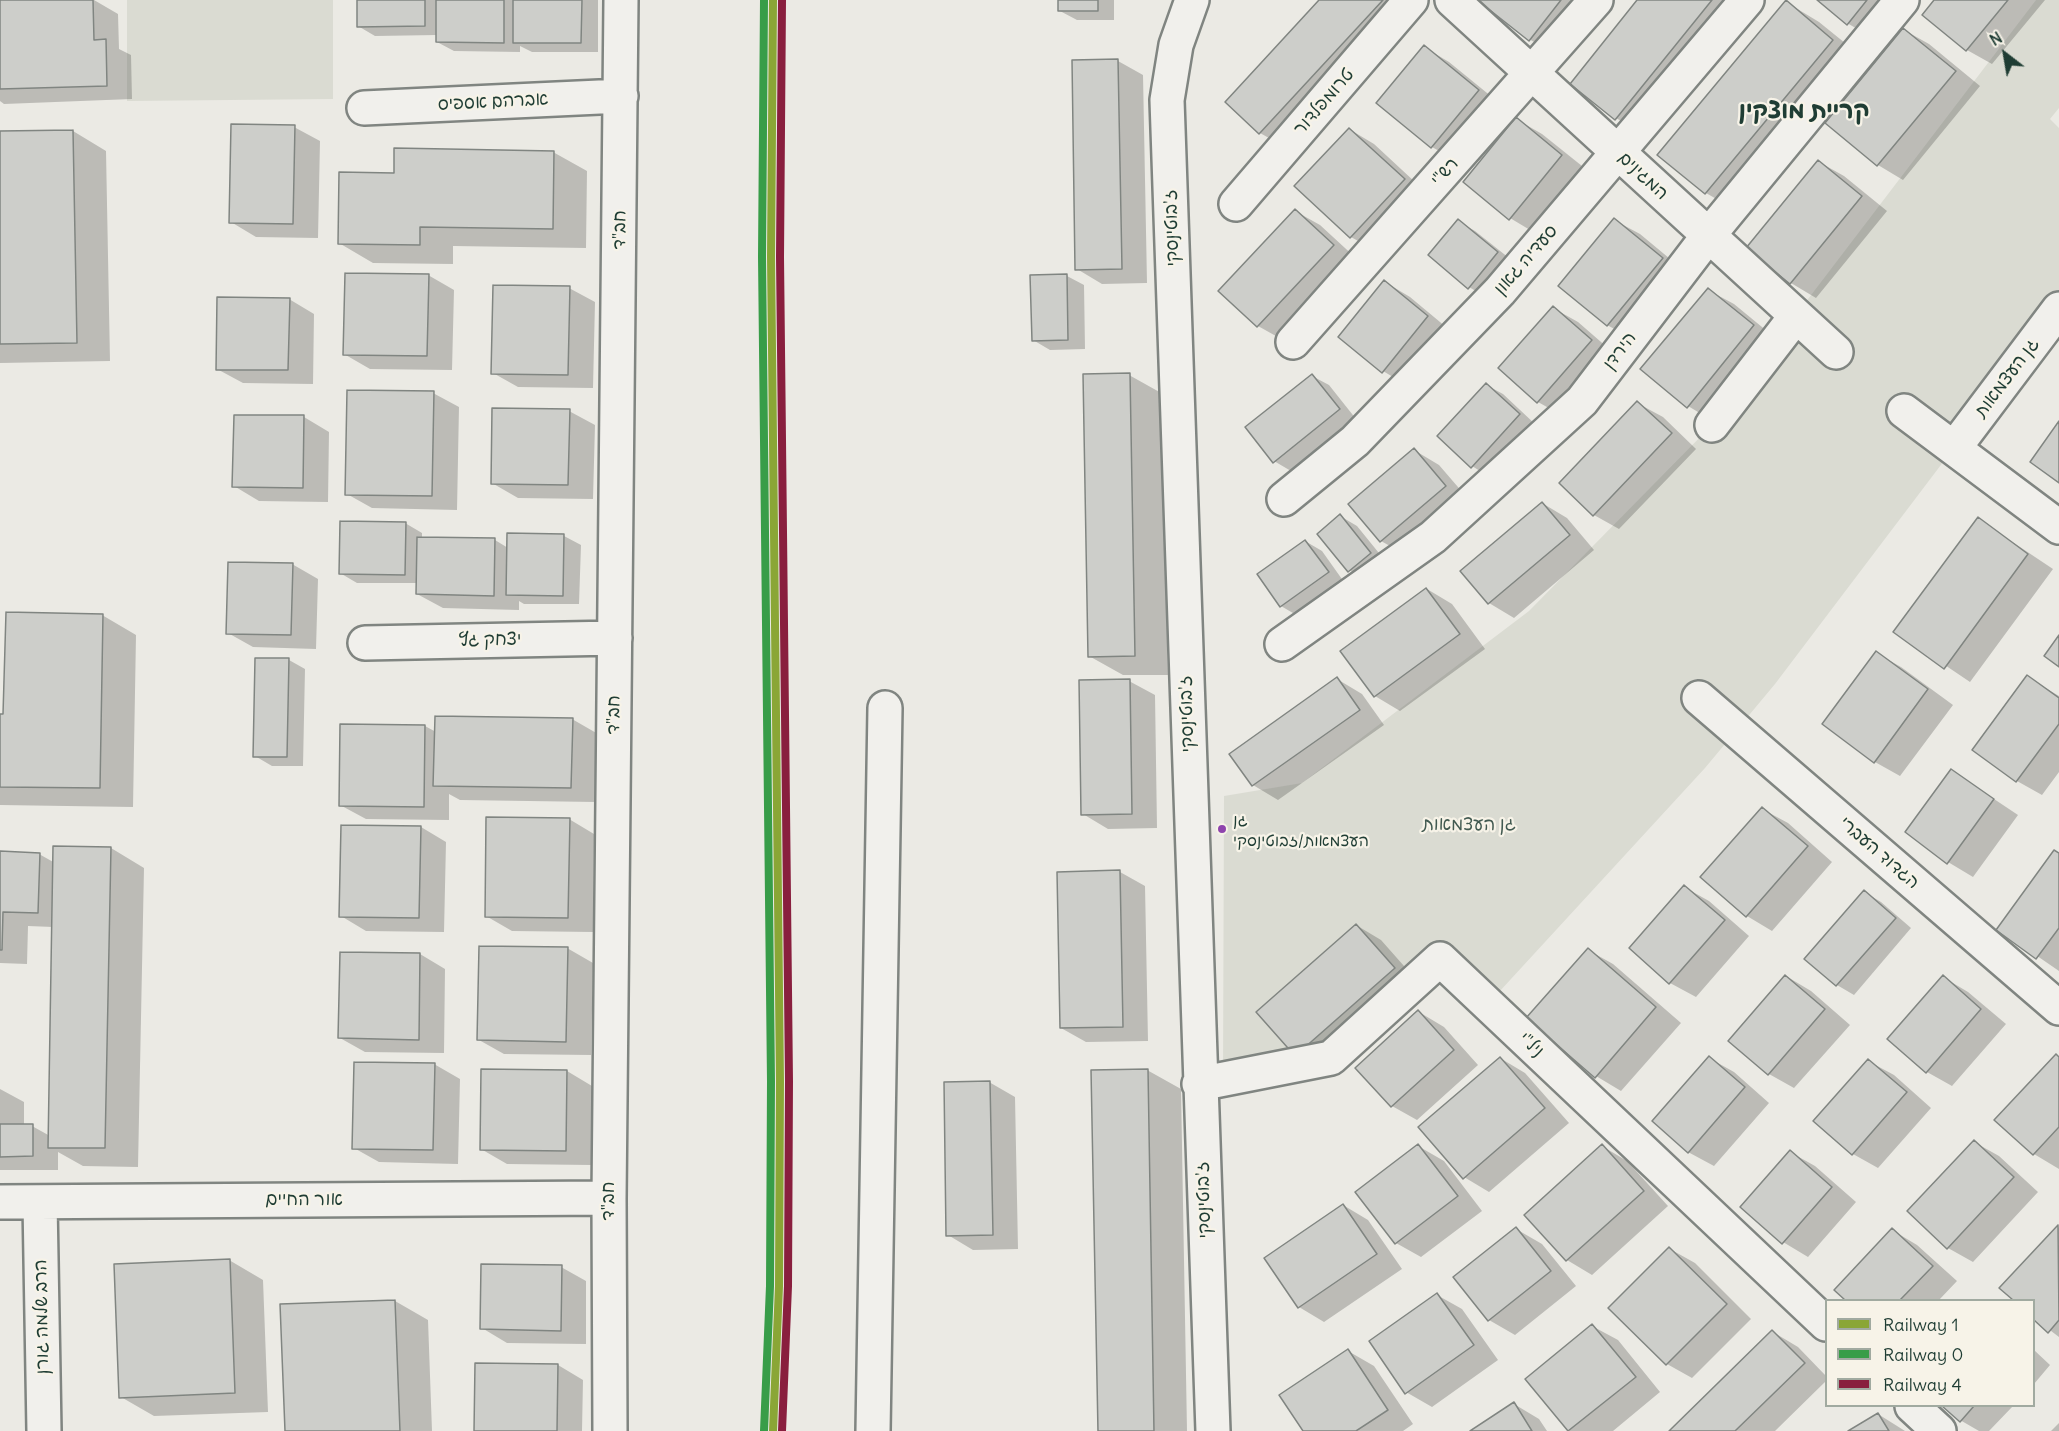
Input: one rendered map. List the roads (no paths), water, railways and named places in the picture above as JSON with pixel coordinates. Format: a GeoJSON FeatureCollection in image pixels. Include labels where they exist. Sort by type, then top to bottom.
{"type":"FeatureCollection","features":[{"type":"Feature","properties":{"kind":"street","name":"חב\"ד"},"geometry":{"type":"LineString","coordinates":[[610,1431],[609,1198],[621,0]]}},
{"type":"Feature","properties":{"kind":"street","name":"ז'בוטינסקי"},"geometry":{"type":"LineString","coordinates":[[1192,0],[1176,45],[1167,100],[1199,1084],[1213,1431]]}},
{"type":"Feature","properties":{"kind":"street","name":"טרומפלדור"},"geometry":{"type":"LineString","coordinates":[[1236,204],[1411,0]]}},
{"type":"Feature","properties":{"kind":"street","name":"המגינים"},"geometry":{"type":"LineString","coordinates":[[1452,0],[1836,352]]}},
{"type":"Feature","properties":{"kind":"street","name":"רש\"י"},"geometry":{"type":"LineString","coordinates":[[1293,342],[1532,75],[1596,0]]}},
{"type":"Feature","properties":{"kind":"street","name":"סעדיה גאון"},"geometry":{"type":"LineString","coordinates":[[1284,499],[1355,441],[1492,300],[1747,0]]}},
{"type":"Feature","properties":{"kind":"street","name":"הירדן"},"geometry":{"type":"LineString","coordinates":[[1282,644],[1433,537],[1582,401],[1708,236],[1902,0]]}},
{"type":"Feature","properties":{"kind":"street","name":"אברהם אספיס"},"geometry":{"type":"LineString","coordinates":[[364,108],[621,96]]}},
{"type":"Feature","properties":{"kind":"street","name":"גן העצמאות"},"geometry":{"type":"LineString","coordinates":[[1954,447],[2059,309]]}},
{"type":"Feature","properties":{"kind":"street"},"geometry":{"type":"LineString","coordinates":[[1712,425],[1796,316]]}},
{"type":"Feature","properties":{"kind":"street"},"geometry":{"type":"LineString","coordinates":[[1905,411],[2059,527]]}},
{"type":"Feature","properties":{"kind":"street","name":"יצחק גץ"},"geometry":{"type":"LineString","coordinates":[[365,643],[615,638]]}},
{"type":"Feature","properties":{"kind":"street","name":"הגדוד העברי"},"geometry":{"type":"LineString","coordinates":[[1699,698],[2059,1008]]}},
{"type":"Feature","properties":{"kind":"street"},"geometry":{"type":"LineString","coordinates":[[873,1431],[885,708]]}},
{"type":"Feature","properties":{"kind":"street","name":"ניל\"י"},"geometry":{"type":"LineString","coordinates":[[1199,1084],[1331,1058],[1440,958],[1825,1322]]}},
{"type":"Feature","properties":{"kind":"street","name":"אור החיים"},"geometry":{"type":"LineString","coordinates":[[0,1202],[609,1198]]}},
{"type":"Feature","properties":{"kind":"street","name":"הרב שלמה גורן"},"geometry":{"type":"LineString","coordinates":[[40,1202],[44,1431]]}},
{"type":"Feature","properties":{"kind":"street"},"geometry":{"type":"LineString","coordinates":[[1913,1407],[1939,1431]]}},
{"type":"Feature","properties":{"kind":"rail line","name":"0"},"geometry":{"type":"LineString","coordinates":[[764,0],[762,257],[771,1081],[770,1286],[764,1431]]}},
{"type":"Feature","properties":{"kind":"rail line","name":"1"},"geometry":{"type":"LineString","coordinates":[[773,0],[771,257],[780,1081],[779,1286],[773,1431]]}},
{"type":"Feature","properties":{"kind":"rail line","name":"4"},"geometry":{"type":"LineString","coordinates":[[782,0],[780,257],[789,1081],[788,1286],[782,1431]]}},
{"type":"Feature","properties":{"kind":"place","name":"גן העצמאות/זבוטינסקי"},"geometry":{"type":"Point","coordinates":[1222,829]}},
{"type":"Feature","properties":{"kind":"district","name":"קריית מוצקין"},"geometry":{"type":"Point","coordinates":[1804,111]}}]}
